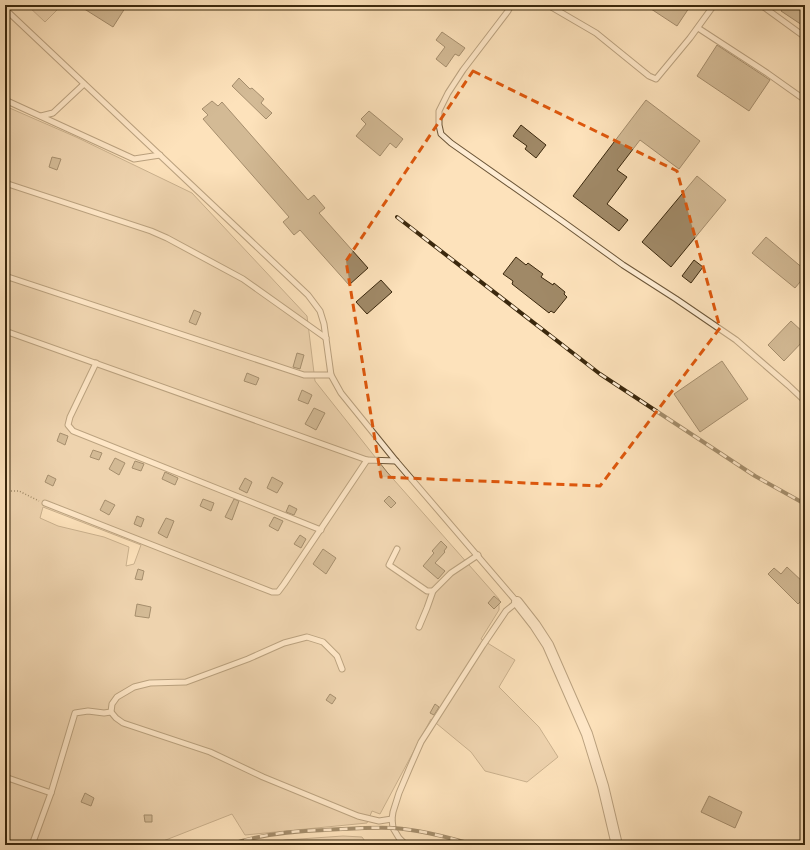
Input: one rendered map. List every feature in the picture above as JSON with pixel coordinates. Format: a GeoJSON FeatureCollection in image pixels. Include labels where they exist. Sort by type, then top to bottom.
{"type":"FeatureCollection","features":[{"type":"Feature","properties":{"kind":"street"},"geometry":{"type":"LineString","coordinates":[[517,602],[548,645],[587,734],[603,786],[617,845]]}},
{"type":"Feature","properties":{"kind":"lane"},"geometry":{"type":"LineString","coordinates":[[511,5],[448,93],[439,111],[439,125],[441,134],[450,143],[623,265],[736,340],[805,401]]}},
{"type":"Feature","properties":{"kind":"lane"},"geometry":{"type":"LineString","coordinates":[[548,5],[596,33],[649,76],[656,79],[698,28],[714,5]]}},
{"type":"Feature","properties":{"kind":"lane"},"geometry":{"type":"LineString","coordinates":[[761,5],[805,37]]}},
{"type":"Feature","properties":{"kind":"lane"},"geometry":{"type":"LineString","coordinates":[[5,9],[308,295],[320,311],[324,324],[331,375],[341,393],[396,461],[517,602],[506,611],[421,742],[392,812],[393,828],[399,838],[406,845]]}},
{"type":"Feature","properties":{"kind":"lane"},"geometry":{"type":"LineString","coordinates":[[698,28],[805,100]]}},
{"type":"Feature","properties":{"kind":"lane"},"geometry":{"type":"LineString","coordinates":[[41,116],[52,112],[84,84]]}},
{"type":"Feature","properties":{"kind":"lane"},"geometry":{"type":"LineString","coordinates":[[5,100],[134,159],[160,156]]}},
{"type":"Feature","properties":{"kind":"lane"},"geometry":{"type":"LineString","coordinates":[[5,183],[151,231],[167,238],[243,279],[326,338]]}},
{"type":"Feature","properties":{"kind":"lane"},"geometry":{"type":"LineString","coordinates":[[5,276],[304,375],[331,375]]}},
{"type":"Feature","properties":{"kind":"lane"},"geometry":{"type":"LineString","coordinates":[[5,331],[367,460],[396,461]]}},
{"type":"Feature","properties":{"kind":"lane"},"geometry":{"type":"LineString","coordinates":[[96,363],[70,417],[68,424],[73,431],[320,530]]}},
{"type":"Feature","properties":{"kind":"lane"},"geometry":{"type":"LineString","coordinates":[[45,503],[272,592],[278,592],[367,460]]}},
{"type":"Feature","properties":{"kind":"lane"},"geometry":{"type":"LineString","coordinates":[[397,549],[390,565],[426,591],[433,591]]}},
{"type":"Feature","properties":{"kind":"lane"},"geometry":{"type":"LineString","coordinates":[[419,627],[433,591],[450,572],[478,555]]}},
{"type":"Feature","properties":{"kind":"lane"},"geometry":{"type":"LineString","coordinates":[[342,669],[337,656],[323,642],[307,637],[284,643],[248,659],[186,682],[150,683],[134,687],[117,697],[112,704],[111,712],[123,723],[210,752],[262,777],[358,816],[378,821],[392,819]]}},
{"type":"Feature","properties":{"kind":"lane"},"geometry":{"type":"LineString","coordinates":[[32,845],[51,793],[75,713],[88,711],[104,713],[111,712]]}},
{"type":"Feature","properties":{"kind":"lane"},"geometry":{"type":"LineString","coordinates":[[5,777],[51,793]]}},
{"type":"Feature","properties":{"kind":"lane"},"geometry":{"type":"LineString","coordinates":[[5,841],[14,845]]}},
{"type":"Feature","properties":{"kind":"path"},"geometry":{"type":"LineString","coordinates":[[5,491],[19,491],[45,503]]}},
{"type":"Feature","properties":{"kind":"highlighted area"},"geometry":{"type":"Polygon","coordinates":[[[473,71],[677,171],[720,328],[600,486],[381,477],[346,261],[473,71]]]}},
{"type":"Feature","properties":{"kind":"shaded area"},"geometry":{"type":"Polygon","coordinates":[[[27,5],[62,5],[45,22],[27,5]]]}},
{"type":"Feature","properties":{"kind":"shaded area"},"geometry":{"type":"Polygon","coordinates":[[[5,106],[76,137],[192,193],[307,316],[315,381],[387,472],[499,599],[499,610],[481,639],[515,660],[499,687],[539,727],[558,757],[527,782],[485,771],[471,752],[431,719],[380,814],[372,811],[367,823],[245,835],[232,814],[153,845],[35,845],[30,842],[28,845],[5,845],[5,106]],[[43,507],[40,518],[58,526],[104,537],[129,547],[126,566],[134,564],[141,545],[43,507]]]}},
{"type":"Feature","properties":{"kind":"shaded area"},"geometry":{"type":"Polygon","coordinates":[[[343,836],[362,837],[367,844],[371,845],[263,845],[285,840],[343,836]]]}},
{"type":"Feature","properties":{"kind":"building"},"geometry":{"type":"Polygon","coordinates":[[[78,5],[127,5],[113,27],[78,5]]]}},
{"type":"Feature","properties":{"kind":"building"},"geometry":{"type":"Polygon","coordinates":[[[645,5],[691,5],[677,26],[645,5]]]}},
{"type":"Feature","properties":{"kind":"building"},"geometry":{"type":"Polygon","coordinates":[[[785,5],[805,5],[805,27],[781,11],[785,5]]]}},
{"type":"Feature","properties":{"kind":"building"},"geometry":{"type":"Polygon","coordinates":[[[442,32],[465,48],[459,56],[455,54],[446,67],[436,59],[445,47],[436,40],[442,32]]]}},
{"type":"Feature","properties":{"kind":"building"},"geometry":{"type":"Polygon","coordinates":[[[717,45],[770,80],[749,111],[697,76],[717,45]]]}},
{"type":"Feature","properties":{"kind":"building"},"geometry":{"type":"Polygon","coordinates":[[[239,78],[250,89],[252,88],[264,99],[261,103],[272,113],[266,119],[232,86],[239,78]]]}},
{"type":"Feature","properties":{"kind":"building"},"geometry":{"type":"Polygon","coordinates":[[[646,100],[700,141],[679,169],[640,140],[617,170],[627,177],[607,204],[628,220],[619,231],[573,196],[646,100]]]}},
{"type":"Feature","properties":{"kind":"building"},"geometry":{"type":"Polygon","coordinates":[[[212,101],[218,106],[222,102],[308,200],[314,195],[325,208],[319,213],[368,268],[349,285],[300,230],[294,235],[283,222],[289,217],[203,119],[208,115],[202,109],[212,101]]]}},
{"type":"Feature","properties":{"kind":"building"},"geometry":{"type":"Polygon","coordinates":[[[369,111],[403,139],[396,148],[390,143],[380,156],[356,136],[366,124],[361,119],[369,111]]]}},
{"type":"Feature","properties":{"kind":"building"},"geometry":{"type":"Polygon","coordinates":[[[521,125],[546,145],[536,158],[525,149],[527,146],[513,136],[521,125]]]}},
{"type":"Feature","properties":{"kind":"building"},"geometry":{"type":"Polygon","coordinates":[[[52,157],[61,159],[57,170],[49,167],[52,157]]]}},
{"type":"Feature","properties":{"kind":"building"},"geometry":{"type":"Polygon","coordinates":[[[697,176],[726,200],[671,267],[642,242],[697,176]]]}},
{"type":"Feature","properties":{"kind":"building"},"geometry":{"type":"Polygon","coordinates":[[[766,237],[805,270],[805,276],[795,288],[752,253],[766,237]]]}},
{"type":"Feature","properties":{"kind":"building"},"geometry":{"type":"Polygon","coordinates":[[[516,257],[526,265],[528,263],[543,274],[541,277],[553,285],[554,283],[565,292],[564,294],[567,297],[554,313],[551,311],[549,313],[512,284],[513,281],[503,274],[516,257]]]}},
{"type":"Feature","properties":{"kind":"building"},"geometry":{"type":"Polygon","coordinates":[[[694,260],[703,267],[691,283],[682,276],[694,260]]]}},
{"type":"Feature","properties":{"kind":"building"},"geometry":{"type":"Polygon","coordinates":[[[381,280],[392,292],[367,314],[356,302],[381,280]]]}},
{"type":"Feature","properties":{"kind":"building"},"geometry":{"type":"Polygon","coordinates":[[[194,310],[201,313],[196,325],[189,322],[194,310]]]}},
{"type":"Feature","properties":{"kind":"building"},"geometry":{"type":"Polygon","coordinates":[[[791,321],[805,334],[805,339],[784,361],[768,345],[791,321]]]}},
{"type":"Feature","properties":{"kind":"building"},"geometry":{"type":"Polygon","coordinates":[[[297,353],[304,355],[300,369],[293,367],[297,353]]]}},
{"type":"Feature","properties":{"kind":"building"},"geometry":{"type":"Polygon","coordinates":[[[722,361],[748,399],[700,432],[674,394],[722,361]]]}},
{"type":"Feature","properties":{"kind":"building"},"geometry":{"type":"Polygon","coordinates":[[[247,373],[259,378],[256,385],[244,381],[247,373]]]}},
{"type":"Feature","properties":{"kind":"building"},"geometry":{"type":"Polygon","coordinates":[[[302,390],[312,395],[308,404],[298,400],[302,390]]]}},
{"type":"Feature","properties":{"kind":"building"},"geometry":{"type":"Polygon","coordinates":[[[314,408],[325,413],[316,430],[305,424],[314,408]]]}},
{"type":"Feature","properties":{"kind":"building"},"geometry":{"type":"Polygon","coordinates":[[[60,433],[68,436],[65,445],[57,441],[60,433]]]}},
{"type":"Feature","properties":{"kind":"building"},"geometry":{"type":"Polygon","coordinates":[[[93,450],[102,453],[99,460],[90,457],[93,450]]]}},
{"type":"Feature","properties":{"kind":"building"},"geometry":{"type":"Polygon","coordinates":[[[115,458],[125,463],[119,475],[109,469],[115,458]]]}},
{"type":"Feature","properties":{"kind":"building"},"geometry":{"type":"Polygon","coordinates":[[[135,461],[144,464],[141,471],[132,468],[135,461]]]}},
{"type":"Feature","properties":{"kind":"building"},"geometry":{"type":"Polygon","coordinates":[[[165,472],[178,478],[175,485],[162,479],[165,472]]]}},
{"type":"Feature","properties":{"kind":"building"},"geometry":{"type":"Polygon","coordinates":[[[48,475],[56,479],[53,486],[45,482],[48,475]]]}},
{"type":"Feature","properties":{"kind":"building"},"geometry":{"type":"Polygon","coordinates":[[[272,477],[283,483],[277,493],[267,488],[272,477]]]}},
{"type":"Feature","properties":{"kind":"building"},"geometry":{"type":"Polygon","coordinates":[[[245,478],[252,482],[247,493],[239,489],[245,478]]]}},
{"type":"Feature","properties":{"kind":"building"},"geometry":{"type":"Polygon","coordinates":[[[389,496],[396,503],[391,508],[384,501],[389,496]]]}},
{"type":"Feature","properties":{"kind":"building"},"geometry":{"type":"Polygon","coordinates":[[[203,499],[214,503],[211,511],[200,506],[203,499]]]}},
{"type":"Feature","properties":{"kind":"building"},"geometry":{"type":"Polygon","coordinates":[[[234,499],[239,501],[232,520],[225,517],[234,499]]]}},
{"type":"Feature","properties":{"kind":"building"},"geometry":{"type":"Polygon","coordinates":[[[105,500],[115,505],[109,515],[100,510],[105,500]]]}},
{"type":"Feature","properties":{"kind":"building"},"geometry":{"type":"Polygon","coordinates":[[[289,505],[297,509],[294,515],[286,512],[289,505]]]}},
{"type":"Feature","properties":{"kind":"building"},"geometry":{"type":"Polygon","coordinates":[[[137,516],[144,519],[141,527],[134,524],[137,516]]]}},
{"type":"Feature","properties":{"kind":"building"},"geometry":{"type":"Polygon","coordinates":[[[274,517],[283,521],[278,531],[269,526],[274,517]]]}},
{"type":"Feature","properties":{"kind":"building"},"geometry":{"type":"Polygon","coordinates":[[[166,518],[174,521],[167,538],[158,533],[166,518]]]}},
{"type":"Feature","properties":{"kind":"building"},"geometry":{"type":"Polygon","coordinates":[[[300,535],[306,539],[301,548],[294,544],[300,535]]]}},
{"type":"Feature","properties":{"kind":"building"},"geometry":{"type":"Polygon","coordinates":[[[441,541],[447,547],[444,551],[445,552],[435,563],[445,571],[438,579],[423,566],[434,553],[432,551],[441,541]]]}},
{"type":"Feature","properties":{"kind":"building"},"geometry":{"type":"Polygon","coordinates":[[[323,549],[336,558],[326,574],[313,564],[323,549]]]}},
{"type":"Feature","properties":{"kind":"building"},"geometry":{"type":"Polygon","coordinates":[[[787,567],[805,584],[805,597],[798,604],[768,574],[774,568],[781,574],[787,567]]]}},
{"type":"Feature","properties":{"kind":"building"},"geometry":{"type":"Polygon","coordinates":[[[138,569],[144,571],[142,580],[135,579],[138,569]]]}},
{"type":"Feature","properties":{"kind":"building"},"geometry":{"type":"Polygon","coordinates":[[[494,596],[501,602],[494,609],[488,603],[494,596]]]}},
{"type":"Feature","properties":{"kind":"building"},"geometry":{"type":"Polygon","coordinates":[[[137,604],[151,607],[149,618],[135,616],[137,604]]]}},
{"type":"Feature","properties":{"kind":"building"},"geometry":{"type":"Polygon","coordinates":[[[330,694],[336,698],[332,704],[326,700],[330,694]]]}},
{"type":"Feature","properties":{"kind":"building"},"geometry":{"type":"Polygon","coordinates":[[[435,704],[439,707],[434,715],[430,713],[435,704]]]}},
{"type":"Feature","properties":{"kind":"building"},"geometry":{"type":"Polygon","coordinates":[[[85,793],[94,798],[91,806],[81,802],[85,793]]]}},
{"type":"Feature","properties":{"kind":"building"},"geometry":{"type":"Polygon","coordinates":[[[709,796],[742,812],[735,828],[701,812],[709,796]]]}},
{"type":"Feature","properties":{"kind":"building"},"geometry":{"type":"Polygon","coordinates":[[[144,815],[152,815],[152,822],[145,822],[144,815]]]}},
{"type":"Feature","properties":{"kind":"railway"},"geometry":{"type":"LineString","coordinates":[[397,217],[600,374],[755,476],[805,504]]}},
{"type":"Feature","properties":{"kind":"railway"},"geometry":{"type":"LineString","coordinates":[[229,845],[253,838],[289,832],[376,828],[393,828],[424,832],[474,845]]}}]}
